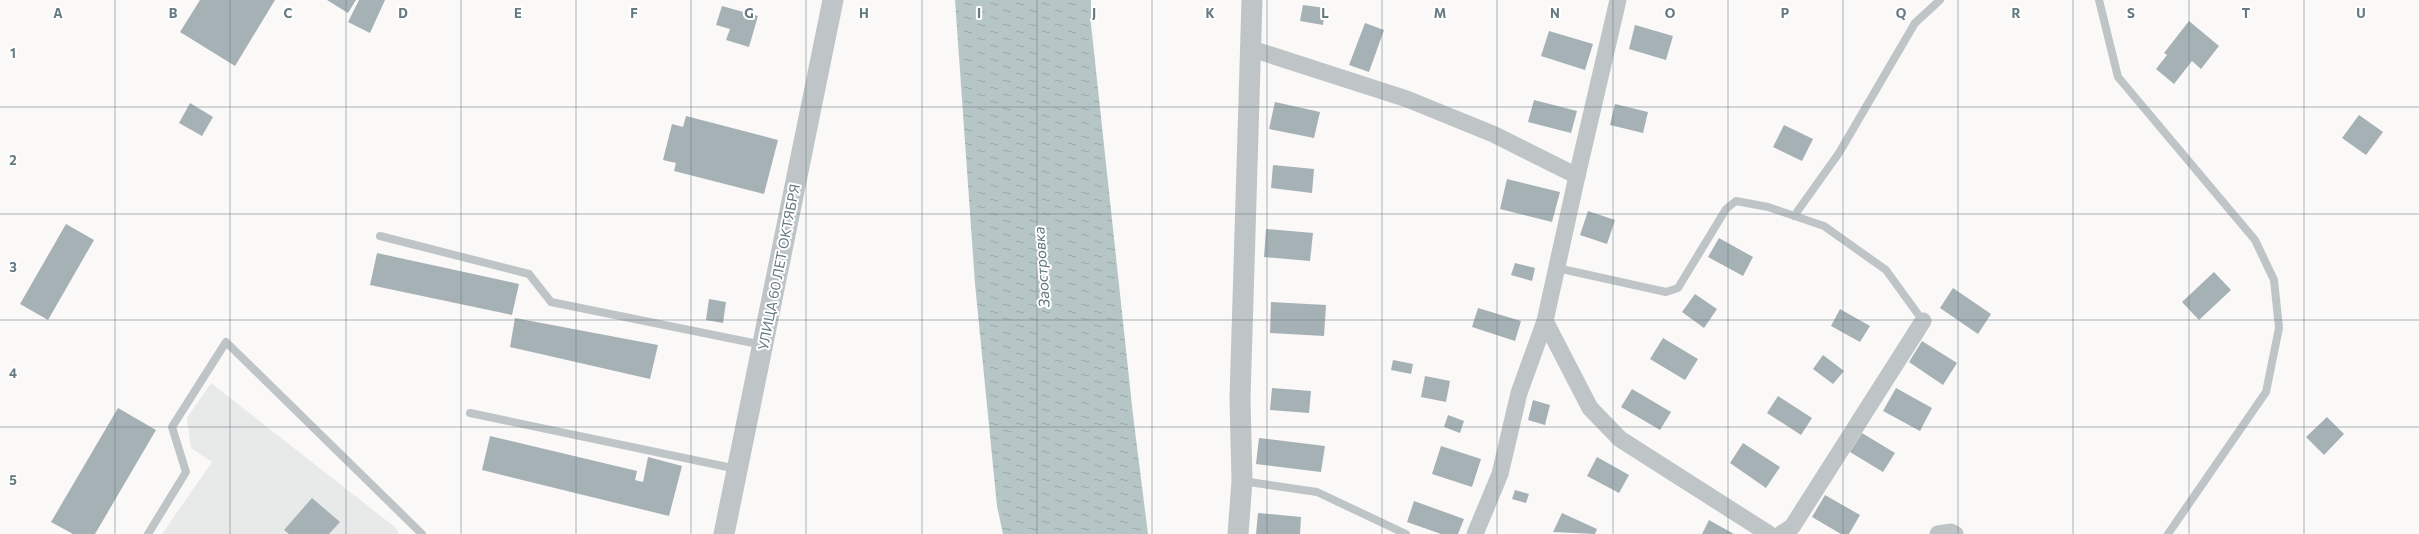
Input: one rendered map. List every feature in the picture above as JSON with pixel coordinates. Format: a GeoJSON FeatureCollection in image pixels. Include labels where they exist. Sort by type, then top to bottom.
{"type":"FeatureCollection","features":[{"type":"Feature","properties":{"kind":"street","name":"УЛИЦА 60 ЛЕТ ОКТЯБРЯ"},"geometry":{"type":"LineString","coordinates":[[724,534],[764,345],[833,0]]}},
{"type":"Feature","properties":{"kind":"street"},"geometry":{"type":"LineString","coordinates":[[1238,534],[1242,481],[1240,399],[1249,48],[1252,0]]}},
{"type":"Feature","properties":{"kind":"street"},"geometry":{"type":"LineString","coordinates":[[1475,534],[1500,474],[1519,393],[1545,321],[1618,0]]}},
{"type":"Feature","properties":{"kind":"street"},"geometry":{"type":"LineString","coordinates":[[1249,48],[1407,98],[1493,134],[1577,176]]}},
{"type":"Feature","properties":{"kind":"street"},"geometry":{"type":"LineString","coordinates":[[1545,321],[1590,408],[1620,440],[1769,534]]}},
{"type":"Feature","properties":{"kind":"street"},"geometry":{"type":"LineString","coordinates":[[1781,534],[1792,527],[1923,321]]}},
{"type":"Feature","properties":{"kind":"street"},"geometry":{"type":"LineString","coordinates":[[1938,534],[1951,532],[1956,534]]}},
{"type":"Feature","properties":{"kind":"lane"},"geometry":{"type":"LineString","coordinates":[[1794,216],[1839,153],[1914,22],[1940,0]]}},
{"type":"Feature","properties":{"kind":"lane"},"geometry":{"type":"LineString","coordinates":[[2099,0],[2118,77],[2255,240],[2274,280],[2279,328],[2266,392],[2168,534]]}},
{"type":"Feature","properties":{"kind":"lane"},"geometry":{"type":"LineString","coordinates":[[1557,268],[1666,292],[1678,288],[1726,209],[1736,201],[1768,207],[1824,226],[1886,270],[1923,321]]}},
{"type":"Feature","properties":{"kind":"lane"},"geometry":{"type":"LineString","coordinates":[[380,236],[529,274],[551,302],[764,345]]}},
{"type":"Feature","properties":{"kind":"lane"},"geometry":{"type":"LineString","coordinates":[[148,534],[186,472],[172,427],[226,342],[422,534]]}},
{"type":"Feature","properties":{"kind":"lane"},"geometry":{"type":"LineString","coordinates":[[470,413],[738,469]]}},
{"type":"Feature","properties":{"kind":"lane"},"geometry":{"type":"LineString","coordinates":[[1242,481],[1317,492],[1406,534]]}},
{"type":"Feature","properties":{"kind":"shaded area"},"geometry":{"type":"Polygon","coordinates":[[[211,383],[396,528],[399,534],[162,534],[212,462],[191,448],[187,418],[211,383]]]}},
{"type":"Feature","properties":{"kind":"water","name":"Заостровка"},"geometry":{"type":"Polygon","coordinates":[[[955,0],[1091,0],[1091,24],[1133,415],[1148,534],[1003,534],[997,506],[975,284],[955,0]]]}},
{"type":"Feature","properties":{"kind":"building"},"geometry":{"type":"Polygon","coordinates":[[[200,0],[275,0],[235,66],[180,32],[200,0]]]}},
{"type":"Feature","properties":{"kind":"building"},"geometry":{"type":"Polygon","coordinates":[[[327,0],[356,0],[348,13],[327,0]]]}},
{"type":"Feature","properties":{"kind":"building"},"geometry":{"type":"Polygon","coordinates":[[[359,0],[385,0],[370,33],[348,22],[359,0]]]}},
{"type":"Feature","properties":{"kind":"building"},"geometry":{"type":"Polygon","coordinates":[[[1303,5],[1325,8],[1323,25],[1300,21],[1303,5]]]}},
{"type":"Feature","properties":{"kind":"building"},"geometry":{"type":"Polygon","coordinates":[[[722,6],[758,16],[749,47],[726,40],[730,29],[716,25],[722,6]]]}},
{"type":"Feature","properties":{"kind":"building"},"geometry":{"type":"Polygon","coordinates":[[[2189,21],[2219,46],[2201,69],[2192,61],[2174,84],[2156,69],[2167,55],[2164,53],[2189,21]]]}},
{"type":"Feature","properties":{"kind":"building"},"geometry":{"type":"Polygon","coordinates":[[[1365,23],[1384,30],[1369,72],[1349,65],[1365,23]]]}},
{"type":"Feature","properties":{"kind":"building"},"geometry":{"type":"Polygon","coordinates":[[[1635,25],[1673,36],[1666,60],[1629,49],[1635,25]]]}},
{"type":"Feature","properties":{"kind":"building"},"geometry":{"type":"Polygon","coordinates":[[[1549,31],[1593,44],[1585,70],[1541,56],[1549,31]]]}},
{"type":"Feature","properties":{"kind":"building"},"geometry":{"type":"Polygon","coordinates":[[[1534,100],[1577,111],[1571,133],[1528,122],[1534,100]]]}},
{"type":"Feature","properties":{"kind":"building"},"geometry":{"type":"Polygon","coordinates":[[[1275,102],[1320,112],[1314,138],[1269,129],[1275,102]]]}},
{"type":"Feature","properties":{"kind":"building"},"geometry":{"type":"Polygon","coordinates":[[[190,103],[213,117],[202,136],[179,123],[190,103]]]}},
{"type":"Feature","properties":{"kind":"building"},"geometry":{"type":"Polygon","coordinates":[[[1615,104],[1648,112],[1643,133],[1610,125],[1615,104]]]}},
{"type":"Feature","properties":{"kind":"building"},"geometry":{"type":"Polygon","coordinates":[[[2359,115],[2383,132],[2366,155],[2342,138],[2359,115]]]}},
{"type":"Feature","properties":{"kind":"building"},"geometry":{"type":"Polygon","coordinates":[[[686,116],[778,140],[764,194],[674,171],[676,163],[663,160],[672,124],[683,127],[686,116]]]}},
{"type":"Feature","properties":{"kind":"building"},"geometry":{"type":"Polygon","coordinates":[[[1784,125],[1813,139],[1802,161],[1773,147],[1784,125]]]}},
{"type":"Feature","properties":{"kind":"building"},"geometry":{"type":"Polygon","coordinates":[[[1273,165],[1314,169],[1312,193],[1271,188],[1273,165]]]}},
{"type":"Feature","properties":{"kind":"building"},"geometry":{"type":"Polygon","coordinates":[[[1507,179],[1560,192],[1552,222],[1500,209],[1507,179]]]}},
{"type":"Feature","properties":{"kind":"building"},"geometry":{"type":"Polygon","coordinates":[[[1588,211],[1615,220],[1607,244],[1580,235],[1588,211]]]}},
{"type":"Feature","properties":{"kind":"building"},"geometry":{"type":"Polygon","coordinates":[[[66,224],[94,240],[48,320],[20,304],[66,224]]]}},
{"type":"Feature","properties":{"kind":"building"},"geometry":{"type":"Polygon","coordinates":[[[1266,229],[1313,233],[1310,261],[1264,257],[1266,229]]]}},
{"type":"Feature","properties":{"kind":"building"},"geometry":{"type":"Polygon","coordinates":[[[1719,238],[1753,257],[1743,276],[1708,257],[1719,238]]]}},
{"type":"Feature","properties":{"kind":"building"},"geometry":{"type":"Polygon","coordinates":[[[377,253],[519,284],[512,315],[370,285],[377,253]]]}},
{"type":"Feature","properties":{"kind":"building"},"geometry":{"type":"Polygon","coordinates":[[[1515,263],[1535,268],[1532,281],[1511,275],[1515,263]]]}},
{"type":"Feature","properties":{"kind":"building"},"geometry":{"type":"Polygon","coordinates":[[[2214,272],[2231,290],[2199,320],[2182,302],[2214,272]]]}},
{"type":"Feature","properties":{"kind":"building"},"geometry":{"type":"Polygon","coordinates":[[[1953,288],[1991,314],[1978,334],[1940,308],[1953,288]]]}},
{"type":"Feature","properties":{"kind":"building"},"geometry":{"type":"Polygon","coordinates":[[[1695,294],[1717,309],[1704,328],[1682,312],[1695,294]]]}},
{"type":"Feature","properties":{"kind":"building"},"geometry":{"type":"Polygon","coordinates":[[[709,299],[726,302],[723,323],[706,320],[709,299]]]}},
{"type":"Feature","properties":{"kind":"building"},"geometry":{"type":"Polygon","coordinates":[[[1271,302],[1326,305],[1324,336],[1270,333],[1271,302]]]}},
{"type":"Feature","properties":{"kind":"building"},"geometry":{"type":"Polygon","coordinates":[[[1478,308],[1521,321],[1515,341],[1472,327],[1478,308]]]}},
{"type":"Feature","properties":{"kind":"building"},"geometry":{"type":"Polygon","coordinates":[[[1840,309],[1870,326],[1860,342],[1831,326],[1840,309]]]}},
{"type":"Feature","properties":{"kind":"building"},"geometry":{"type":"Polygon","coordinates":[[[515,318],[658,345],[650,379],[510,347],[515,318]]]}},
{"type":"Feature","properties":{"kind":"building"},"geometry":{"type":"Polygon","coordinates":[[[1663,338],[1698,359],[1685,380],[1650,359],[1663,338]]]}},
{"type":"Feature","properties":{"kind":"building"},"geometry":{"type":"Polygon","coordinates":[[[1922,341],[1957,363],[1943,385],[1909,362],[1922,341]]]}},
{"type":"Feature","properties":{"kind":"building"},"geometry":{"type":"Polygon","coordinates":[[[1823,355],[1844,371],[1833,384],[1813,369],[1823,355]]]}},
{"type":"Feature","properties":{"kind":"building"},"geometry":{"type":"Polygon","coordinates":[[[1393,360],[1413,364],[1411,374],[1391,370],[1393,360]]]}},
{"type":"Feature","properties":{"kind":"building"},"geometry":{"type":"Polygon","coordinates":[[[1425,376],[1450,381],[1446,402],[1421,397],[1425,376]]]}},
{"type":"Feature","properties":{"kind":"building"},"geometry":{"type":"Polygon","coordinates":[[[1272,388],[1311,391],[1309,413],[1270,410],[1272,388]]]}},
{"type":"Feature","properties":{"kind":"building"},"geometry":{"type":"Polygon","coordinates":[[[1896,388],[1932,408],[1920,431],[1883,411],[1896,388]]]}},
{"type":"Feature","properties":{"kind":"building"},"geometry":{"type":"Polygon","coordinates":[[[1632,389],[1671,412],[1660,430],[1621,407],[1632,389]]]}},
{"type":"Feature","properties":{"kind":"building"},"geometry":{"type":"Polygon","coordinates":[[[1778,396],[1812,418],[1801,435],[1767,413],[1778,396]]]}},
{"type":"Feature","properties":{"kind":"building"},"geometry":{"type":"Polygon","coordinates":[[[1533,400],[1550,405],[1545,425],[1528,420],[1533,400]]]}},
{"type":"Feature","properties":{"kind":"building"},"geometry":{"type":"Polygon","coordinates":[[[118,408],[156,430],[95,534],[73,534],[51,522],[118,408]]]}},
{"type":"Feature","properties":{"kind":"building"},"geometry":{"type":"Polygon","coordinates":[[[1448,415],[1464,421],[1460,433],[1444,427],[1448,415]]]}},
{"type":"Feature","properties":{"kind":"building"},"geometry":{"type":"Polygon","coordinates":[[[2327,417],[2344,434],[2324,455],[2306,437],[2327,417]]]}},
{"type":"Feature","properties":{"kind":"building"},"geometry":{"type":"Polygon","coordinates":[[[1862,433],[1895,453],[1883,472],[1850,452],[1862,433]]]}},
{"type":"Feature","properties":{"kind":"building"},"geometry":{"type":"Polygon","coordinates":[[[490,436],[637,471],[635,480],[643,482],[648,457],[682,466],[669,516],[482,470],[490,436]]]}},
{"type":"Feature","properties":{"kind":"building"},"geometry":{"type":"Polygon","coordinates":[[[1259,438],[1325,446],[1321,472],[1256,464],[1259,438]]]}},
{"type":"Feature","properties":{"kind":"building"},"geometry":{"type":"Polygon","coordinates":[[[1743,443],[1780,467],[1766,488],[1730,463],[1743,443]]]}},
{"type":"Feature","properties":{"kind":"building"},"geometry":{"type":"Polygon","coordinates":[[[1441,446],[1481,459],[1472,487],[1432,474],[1441,446]]]}},
{"type":"Feature","properties":{"kind":"building"},"geometry":{"type":"Polygon","coordinates":[[[1597,457],[1629,475],[1619,493],[1587,476],[1597,457]]]}},
{"type":"Feature","properties":{"kind":"building"},"geometry":{"type":"Polygon","coordinates":[[[1515,490],[1529,494],[1526,503],[1512,499],[1515,490]]]}},
{"type":"Feature","properties":{"kind":"building"},"geometry":{"type":"Polygon","coordinates":[[[1825,495],[1860,515],[1849,534],[1841,534],[1812,517],[1825,495]]]}},
{"type":"Feature","properties":{"kind":"building"},"geometry":{"type":"Polygon","coordinates":[[[312,498],[340,522],[329,534],[289,534],[284,530],[312,498]]]}},
{"type":"Feature","properties":{"kind":"building"},"geometry":{"type":"Polygon","coordinates":[[[1414,501],[1464,519],[1458,534],[1441,534],[1407,522],[1414,501]]]}},
{"type":"Feature","properties":{"kind":"building"},"geometry":{"type":"Polygon","coordinates":[[[1258,513],[1301,517],[1300,534],[1256,534],[1258,513]]]}},
{"type":"Feature","properties":{"kind":"building"},"geometry":{"type":"Polygon","coordinates":[[[1562,513],[1597,529],[1595,534],[1553,532],[1562,513]]]}},
{"type":"Feature","properties":{"kind":"building"},"geometry":{"type":"Polygon","coordinates":[[[1709,520],[1734,534],[1702,534],[1709,520]]]}}]}
